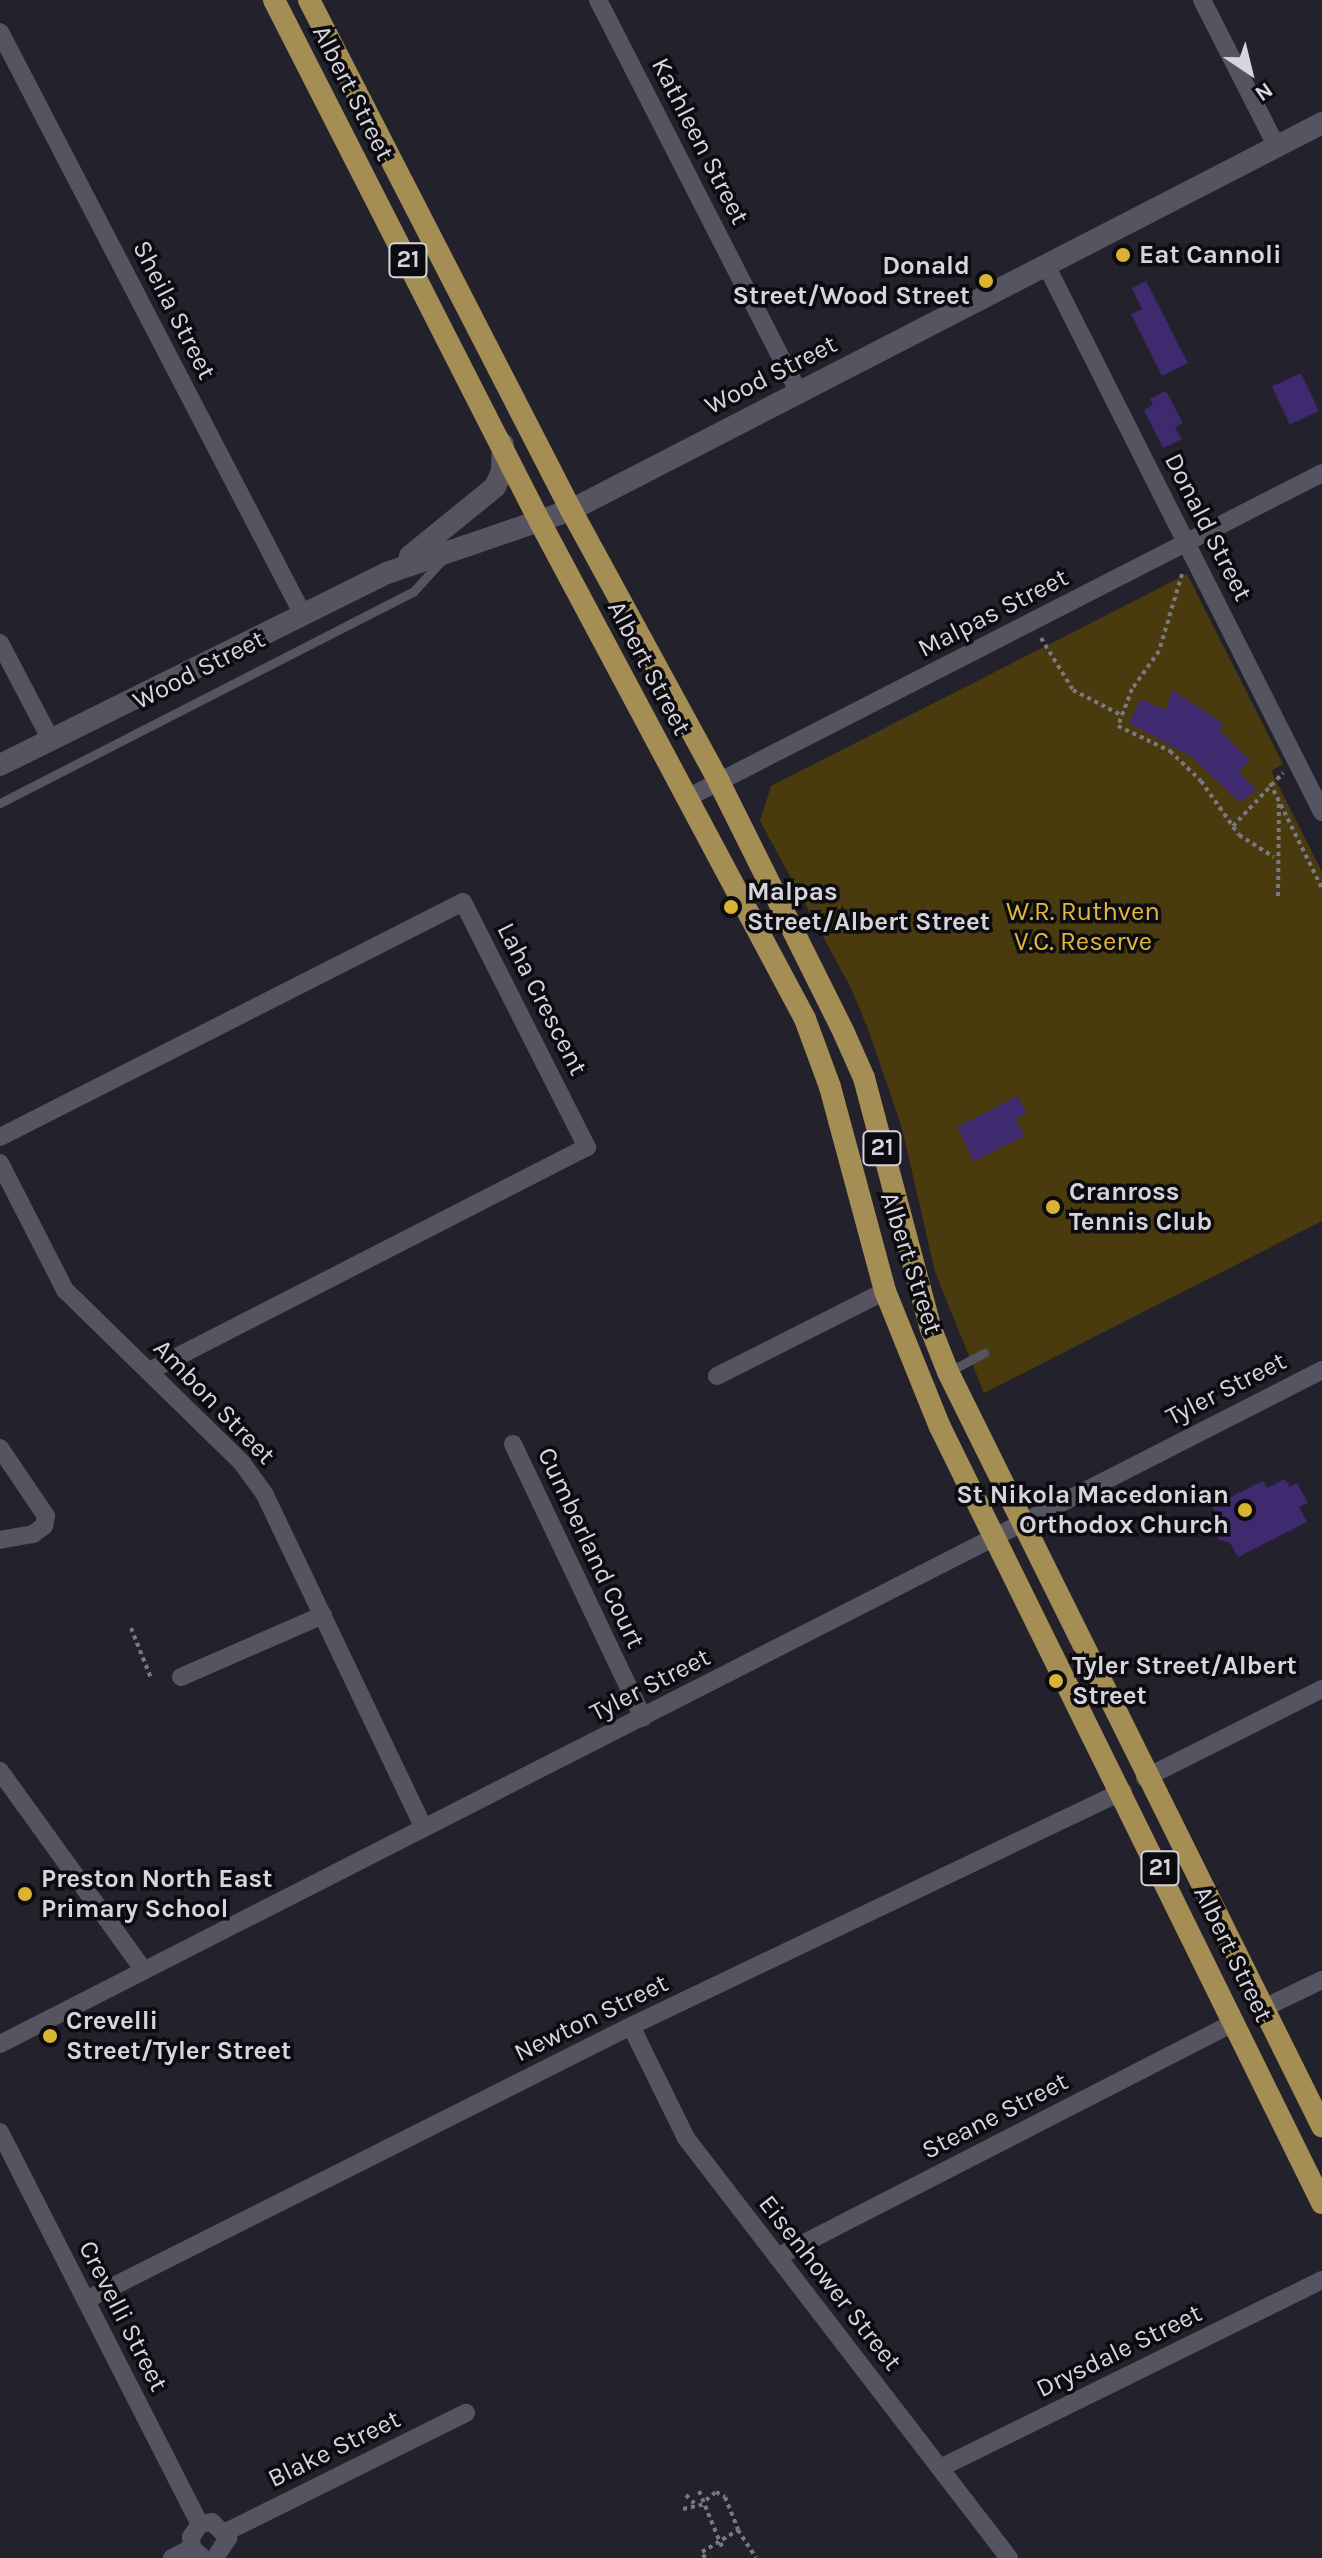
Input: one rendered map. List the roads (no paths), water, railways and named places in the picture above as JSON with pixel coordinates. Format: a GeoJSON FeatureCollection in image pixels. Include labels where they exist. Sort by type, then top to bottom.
{"type":"FeatureCollection","features":[{"type":"Feature","properties":{"kind":"highway","name":"Albert Street"},"geometry":{"type":"LineString","coordinates":[[274,0],[503,444],[540,522],[805,1019],[830,1087],[885,1291],[940,1427],[1123,1791],[1322,2203]]}},
{"type":"Feature","properties":{"kind":"highway","name":"Albert Street"},"geometry":{"type":"LineString","coordinates":[[309,0],[571,510],[719,782],[864,1078],[931,1329],[948,1372],[1145,1778],[1322,2126]]}},
{"type":"Feature","properties":{"kind":"highway"},"geometry":{"type":"LineString","coordinates":[[348,146],[377,132]]}},
{"type":"Feature","properties":{"kind":"highway"},"geometry":{"type":"LineString","coordinates":[[830,1087],[864,1078]]}},
{"type":"Feature","properties":{"kind":"street","name":"Kathleen Street"},"geometry":{"type":"LineString","coordinates":[[598,0],[799,392]]}},
{"type":"Feature","properties":{"kind":"street"},"geometry":{"type":"LineString","coordinates":[[1202,0],[1277,147]]}},
{"type":"Feature","properties":{"kind":"street","name":"Sheila Street"},"geometry":{"type":"LineString","coordinates":[[0,32],[302,613]]}},
{"type":"Feature","properties":{"kind":"street","name":"Wood Street"},"geometry":{"type":"LineString","coordinates":[[0,765],[387,573],[452,548],[571,510],[1322,123]]}},
{"type":"Feature","properties":{"kind":"street","name":"Donald Street"},"geometry":{"type":"LineString","coordinates":[[1046,265],[1187,543],[1314,778],[1322,812]]}},
{"type":"Feature","properties":{"kind":"street"},"geometry":{"type":"LineString","coordinates":[[387,573],[495,487],[502,471],[503,444]]}},
{"type":"Feature","properties":{"kind":"street","name":"Malpas Street"},"geometry":{"type":"LineString","coordinates":[[687,798],[1322,473]]}},
{"type":"Feature","properties":{"kind":"street"},"geometry":{"type":"LineString","coordinates":[[0,643],[51,740]]}},
{"type":"Feature","properties":{"kind":"street","name":"Laha Crescent"},"geometry":{"type":"LineString","coordinates":[[0,1137],[463,902],[587,1147],[151,1370]]}},
{"type":"Feature","properties":{"kind":"street","name":"Ambon Street"},"geometry":{"type":"LineString","coordinates":[[0,1163],[65,1290],[151,1370],[254,1479],[323,1615],[424,1828]]}},
{"type":"Feature","properties":{"kind":"street"},"geometry":{"type":"LineString","coordinates":[[717,1376],[885,1291]]}},
{"type":"Feature","properties":{"kind":"street","name":"Tyler Street"},"geometry":{"type":"LineString","coordinates":[[0,2044],[643,1718],[995,1534],[1322,1370]]}},
{"type":"Feature","properties":{"kind":"street","name":"Cumberland Court"},"geometry":{"type":"LineString","coordinates":[[513,1444],[643,1718]]}},
{"type":"Feature","properties":{"kind":"street"},"geometry":{"type":"LineString","coordinates":[[0,1448],[46,1516],[44,1526],[33,1534],[0,1540]]}},
{"type":"Feature","properties":{"kind":"street"},"geometry":{"type":"LineString","coordinates":[[181,1677],[323,1615]]}},
{"type":"Feature","properties":{"kind":"street"},"geometry":{"type":"LineString","coordinates":[[1145,1778],[1322,1689]]}},
{"type":"Feature","properties":{"kind":"street"},"geometry":{"type":"LineString","coordinates":[[0,1771],[144,1971]]}},
{"type":"Feature","properties":{"kind":"street","name":"Newton Street"},"geometry":{"type":"LineString","coordinates":[[86,2300],[631,2026],[1123,1791]]}},
{"type":"Feature","properties":{"kind":"street"},"geometry":{"type":"LineString","coordinates":[[1264,2008],[1322,1980]]}},
{"type":"Feature","properties":{"kind":"street","name":"Steane Street"},"geometry":{"type":"LineString","coordinates":[[777,2257],[1235,2022]]}},
{"type":"Feature","properties":{"kind":"street","name":"Eisenhower Street"},"geometry":{"type":"LineString","coordinates":[[631,2026],[686,2138],[1009,2558]]}},
{"type":"Feature","properties":{"kind":"street","name":"Crevelli Street"},"geometry":{"type":"LineString","coordinates":[[0,2132],[200,2524]]}},
{"type":"Feature","properties":{"kind":"street","name":"Drysdale Street"},"geometry":{"type":"LineString","coordinates":[[940,2468],[1322,2280]]}},
{"type":"Feature","properties":{"kind":"street","name":"Blake Street"},"geometry":{"type":"LineString","coordinates":[[226,2532],[466,2413]]}},
{"type":"Feature","properties":{"kind":"street"},"geometry":{"type":"LineString","coordinates":[[172,2558],[197,2553],[191,2537],[200,2524],[212,2522],[226,2532],[228,2544],[216,2558]]}},
{"type":"Feature","properties":{"kind":"lane","name":"Wood Street"},"geometry":{"type":"LineString","coordinates":[[0,803],[413,592],[452,548]]}},
{"type":"Feature","properties":{"kind":"lane"},"geometry":{"type":"LineString","coordinates":[[948,1372],[984,1353]]}},
{"type":"Feature","properties":{"kind":"place","name":"Eat Cannoli"},"geometry":{"type":"Point","coordinates":[1123,255]}},
{"type":"Feature","properties":{"kind":"place","name":"Donald Street/Wood Street"},"geometry":{"type":"Point","coordinates":[986,281]}},
{"type":"Feature","properties":{"kind":"place","name":"Malpas Street/Albert Street"},"geometry":{"type":"Point","coordinates":[731,907]}},
{"type":"Feature","properties":{"kind":"place","name":"Cranross Tennis Club"},"geometry":{"type":"Point","coordinates":[1053,1207]}},
{"type":"Feature","properties":{"kind":"place","name":"St Nikola Macedonian Orthodox Church"},"geometry":{"type":"Point","coordinates":[1245,1510]}},
{"type":"Feature","properties":{"kind":"place","name":"Tyler Street/Albert Street"},"geometry":{"type":"Point","coordinates":[1056,1681]}},
{"type":"Feature","properties":{"kind":"place","name":"Preston North East Primary School"},"geometry":{"type":"Point","coordinates":[25,1894]}},
{"type":"Feature","properties":{"kind":"place","name":"Crevelli Street/Tyler Street"},"geometry":{"type":"Point","coordinates":[50,2036]}},
{"type":"Feature","properties":{"kind":"park label","name":"W.R. Ruthven V.C. Reserve"},"geometry":{"type":"Point","coordinates":[1083,927]}}]}
